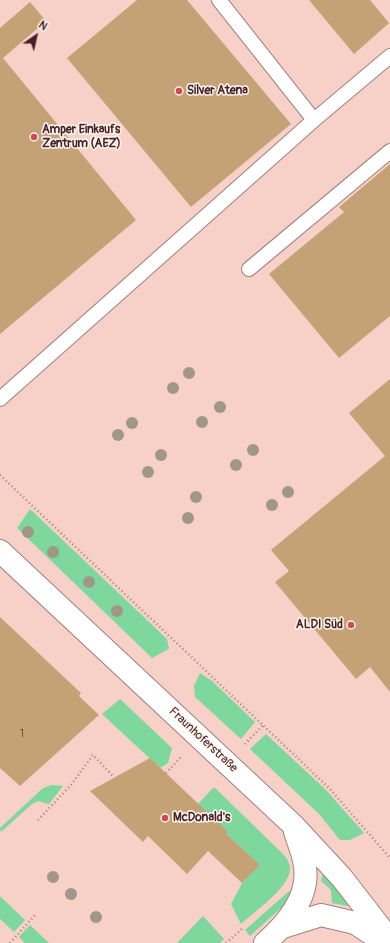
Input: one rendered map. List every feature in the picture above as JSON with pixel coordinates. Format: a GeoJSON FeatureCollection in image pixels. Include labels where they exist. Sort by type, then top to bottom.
{"type":"FeatureCollection","features":[{"type":"Feature","properties":{"kind":"street","name":"Fraunhoferstraße"},"geometry":{"type":"LineString","coordinates":[[0,551],[293,825],[350,889],[380,927],[389,943]]}},
{"type":"Feature","properties":{"kind":"street"},"geometry":{"type":"LineString","coordinates":[[265,943],[283,927],[297,905],[306,885],[305,862],[293,825]]}},
{"type":"Feature","properties":{"kind":"street"},"geometry":{"type":"LineString","coordinates":[[283,927],[321,915],[355,923],[386,943]]}},
{"type":"Feature","properties":{"kind":"lane"},"geometry":{"type":"LineString","coordinates":[[218,0],[314,120]]}},
{"type":"Feature","properties":{"kind":"lane"},"geometry":{"type":"LineString","coordinates":[[0,399],[314,120],[390,56]]}},
{"type":"Feature","properties":{"kind":"lane"},"geometry":{"type":"LineString","coordinates":[[249,269],[390,151]]}},
{"type":"Feature","properties":{"kind":"path"},"geometry":{"type":"LineString","coordinates":[[0,475],[330,788],[390,858]]}},
{"type":"Feature","properties":{"kind":"path"},"geometry":{"type":"LineString","coordinates":[[166,773],[184,754]]}},
{"type":"Feature","properties":{"kind":"path"},"geometry":{"type":"LineString","coordinates":[[38,820],[72,785],[92,755],[114,777]]}},
{"type":"Feature","properties":{"kind":"path"},"geometry":{"type":"LineString","coordinates":[[10,943],[35,915]]}},
{"type":"Feature","properties":{"kind":"path"},"geometry":{"type":"LineString","coordinates":[[226,943],[248,923]]}},
{"type":"Feature","properties":{"kind":"shaded area"},"geometry":{"type":"Polygon","coordinates":[[[0,0],[390,0],[390,943],[0,943],[0,0]]]}},
{"type":"Feature","properties":{"kind":"green space"},"geometry":{"type":"Polygon","coordinates":[[[30,509],[167,639],[169,649],[152,658],[17,528],[30,509]]]}},
{"type":"Feature","properties":{"kind":"green space"},"geometry":{"type":"Polygon","coordinates":[[[200,673],[212,681],[255,722],[241,739],[195,697],[194,686],[200,673]]]}},
{"type":"Feature","properties":{"kind":"green space"},"geometry":{"type":"Polygon","coordinates":[[[120,699],[172,748],[168,763],[160,768],[102,714],[120,699]]]}},
{"type":"Feature","properties":{"kind":"green space"},"geometry":{"type":"Polygon","coordinates":[[[266,734],[326,790],[364,833],[350,840],[340,840],[319,814],[250,749],[266,734]]]}},
{"type":"Feature","properties":{"kind":"green space"},"geometry":{"type":"Polygon","coordinates":[[[52,785],[63,786],[49,804],[38,801],[32,804],[1,832],[0,828],[43,788],[52,785]]]}},
{"type":"Feature","properties":{"kind":"green space"},"geometry":{"type":"Polygon","coordinates":[[[214,787],[282,853],[290,866],[288,876],[284,884],[270,899],[241,924],[231,904],[242,883],[259,865],[226,834],[198,804],[214,787]]]}},
{"type":"Feature","properties":{"kind":"green space"},"geometry":{"type":"Polygon","coordinates":[[[325,873],[353,907],[332,903],[331,890],[321,881],[322,876],[325,873]]]}},
{"type":"Feature","properties":{"kind":"green space"},"geometry":{"type":"Polygon","coordinates":[[[289,891],[292,895],[289,901],[250,936],[245,930],[289,891]]]}},
{"type":"Feature","properties":{"kind":"green space"},"geometry":{"type":"Polygon","coordinates":[[[0,896],[25,920],[14,932],[0,919],[0,896]]]}},
{"type":"Feature","properties":{"kind":"green space"},"geometry":{"type":"Polygon","coordinates":[[[203,916],[224,939],[220,943],[177,943],[203,916]]]}},
{"type":"Feature","properties":{"kind":"green space"},"geometry":{"type":"Polygon","coordinates":[[[30,925],[49,943],[25,943],[19,937],[30,925]]]}},
{"type":"Feature","properties":{"kind":"building","name":"Silver Atena"},"geometry":{"type":"Polygon","coordinates":[[[137,0],[187,0],[291,124],[191,207],[67,58],[137,0]]]}},
{"type":"Feature","properties":{"kind":"building"},"geometry":{"type":"Polygon","coordinates":[[[309,0],[370,0],[389,23],[354,54],[309,0]]]}},
{"type":"Feature","properties":{"kind":"building","name":"Amper Einkaufs Zentrum (AEZ)"},"geometry":{"type":"Polygon","coordinates":[[[30,2],[46,21],[3,58],[136,220],[0,334],[0,28],[30,2]]]}},
{"type":"Feature","properties":{"kind":"building"},"geometry":{"type":"Polygon","coordinates":[[[390,164],[390,316],[339,358],[269,274],[344,212],[339,207],[390,164]]]}},
{"type":"Feature","properties":{"kind":"building","name":"ALDI Süd"},"geometry":{"type":"Polygon","coordinates":[[[390,379],[390,692],[370,667],[356,679],[275,582],[289,571],[271,550],[385,456],[349,413],[390,379]]]}},
{"type":"Feature","properties":{"kind":"building"},"geometry":{"type":"Polygon","coordinates":[[[0,617],[81,693],[79,696],[99,715],[20,786],[0,768],[0,617]]]}},
{"type":"Feature","properties":{"kind":"building","name":"McDonald's"},"geometry":{"type":"Polygon","coordinates":[[[150,758],[228,832],[226,834],[260,865],[242,883],[208,851],[187,874],[148,836],[143,842],[90,791],[150,758]]]}},
{"type":"Feature","properties":{"kind":"place","name":"Silver Atena"},"geometry":{"type":"Point","coordinates":[179,91]}},
{"type":"Feature","properties":{"kind":"place","name":"Amper Einkaufs Zentrum (AEZ)"},"geometry":{"type":"Point","coordinates":[34,137]}},
{"type":"Feature","properties":{"kind":"place","name":"ALDI Süd"},"geometry":{"type":"Point","coordinates":[351,625]}},
{"type":"Feature","properties":{"kind":"place","name":"McDonald's"},"geometry":{"type":"Point","coordinates":[165,818]}}]}
